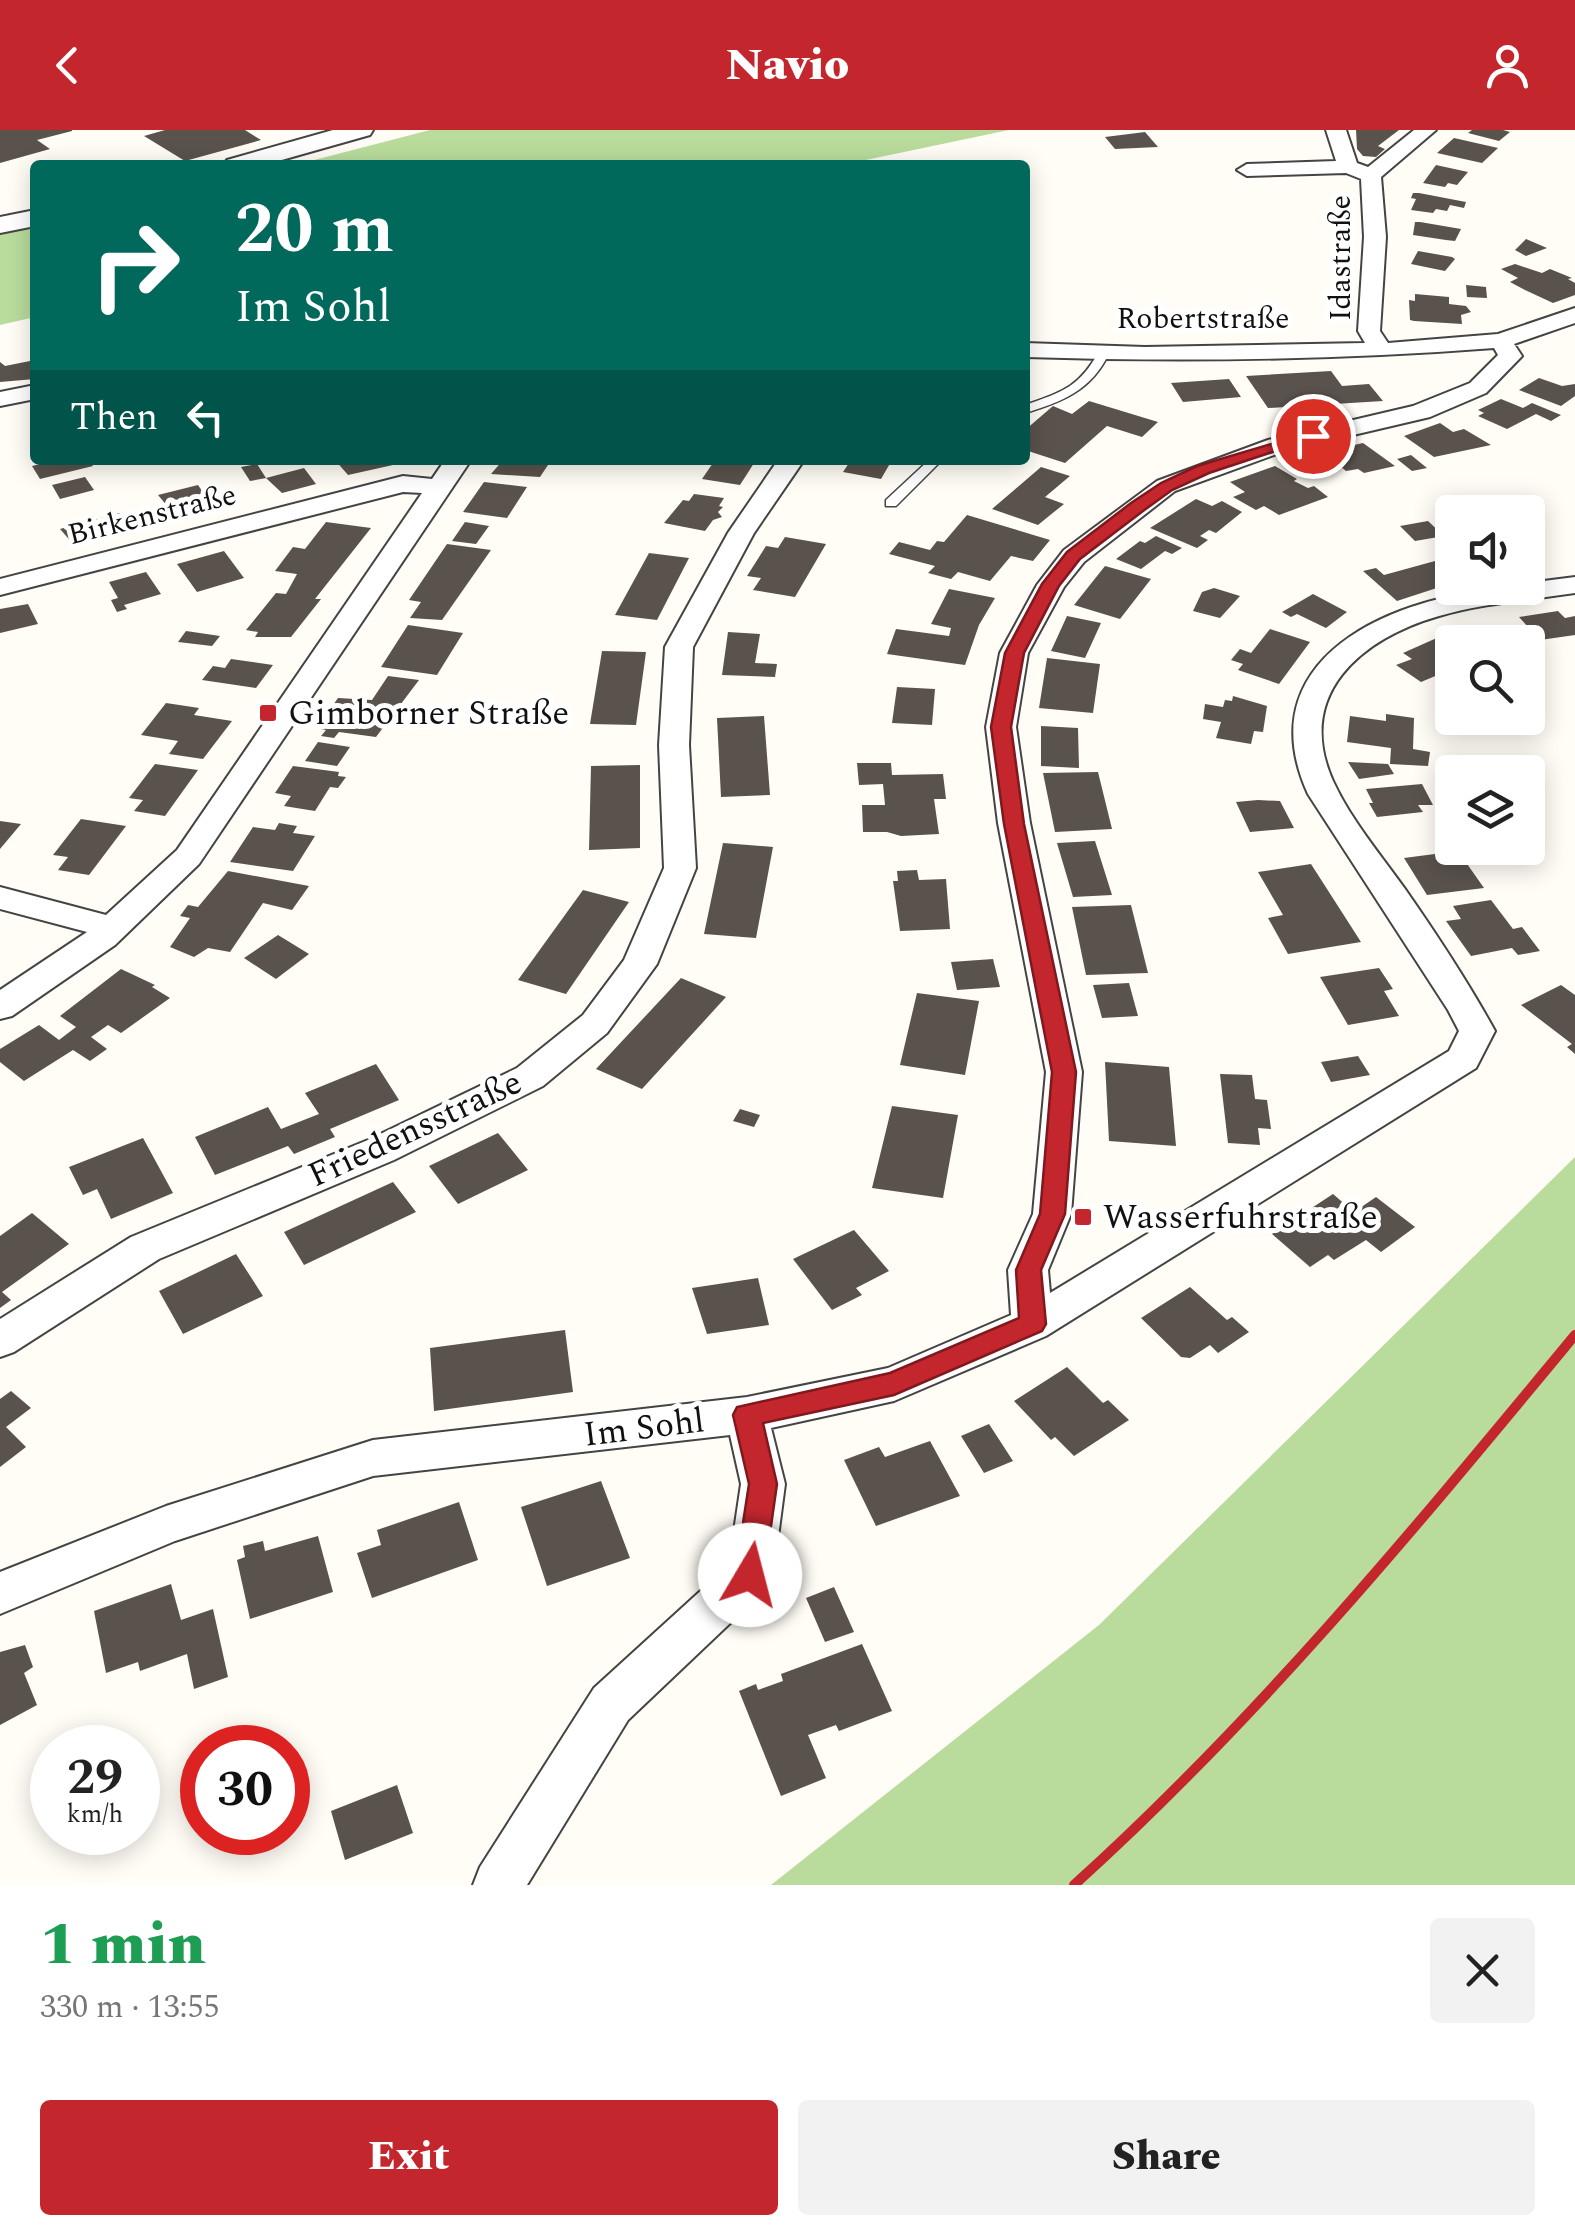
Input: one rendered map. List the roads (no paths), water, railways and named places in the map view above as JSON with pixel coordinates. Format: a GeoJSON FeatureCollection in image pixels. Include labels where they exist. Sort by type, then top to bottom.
{"type":"FeatureCollection","features":[{"type":"Feature","properties":{"kind":"street"},"geometry":{"type":"LineString","coordinates":[[254,160],[360,130]]}},
{"type":"Feature","properties":{"kind":"street"},"geometry":{"type":"LineString","coordinates":[[1336,130],[1348,167]]}},
{"type":"Feature","properties":{"kind":"street","name":"Idastraße"},"geometry":{"type":"LineString","coordinates":[[1380,350],[1369,331],[1376,238],[1370,175],[1426,130]]}},
{"type":"Feature","properties":{"kind":"street"},"geometry":{"type":"LineString","coordinates":[[1247,170],[1348,167],[1370,175]]}},
{"type":"Feature","properties":{"kind":"street"},"geometry":{"type":"LineString","coordinates":[[0,226],[30,219]]}},
{"type":"Feature","properties":{"kind":"street","name":"Robertstraße"},"geometry":{"type":"LineString","coordinates":[[1030,350],[1380,350],[1501,341],[1575,315]]}},
{"type":"Feature","properties":{"kind":"street"},"geometry":{"type":"LineString","coordinates":[[1032,1324],[1028,1270],[1052,1214],[1064,1072],[1014,824],[1001,727],[1014,653],[1051,584],[1074,556],[1166,486],[1278,445],[1421,412],[1478,388],[1510,356],[1501,341]]}},
{"type":"Feature","properties":{"kind":"street"},"geometry":{"type":"LineString","coordinates":[[0,399],[30,393]]}},
{"type":"Feature","properties":{"kind":"street"},"geometry":{"type":"LineString","coordinates":[[0,1007],[114,928],[188,857],[454,465]]}},
{"type":"Feature","properties":{"kind":"street","name":"Friedensstraße"},"geometry":{"type":"LineString","coordinates":[[0,1340],[145,1248],[381,1150],[530,1078],[595,1024],[640,964],[680,868],[674,745],[679,647],[741,533],[787,465]]}},
{"type":"Feature","properties":{"kind":"street","name":"Birkenstraße"},"geometry":{"type":"LineString","coordinates":[[0,587],[402,484],[437,487]]}},
{"type":"Feature","properties":{"kind":"street","name":"Im Sohl"},"geometry":{"type":"LineString","coordinates":[[0,1593],[166,1524],[372,1458],[747,1415],[894,1384],[1032,1324],[1462,1059],[1477,1031],[1455,988],[1325,797],[1307,741],[1315,689],[1346,649],[1406,617],[1451,604],[1575,585]]}},
{"type":"Feature","properties":{"kind":"street"},"geometry":{"type":"LineString","coordinates":[[0,898],[114,928]]}},
{"type":"Feature","properties":{"kind":"street"},"geometry":{"type":"LineString","coordinates":[[498,1885],[611,1704],[750,1575],[763,1484],[747,1415]]}},
{"type":"Feature","properties":{"kind":"lane"},"geometry":{"type":"LineString","coordinates":[[1030,407],[1080,389],[1096,372],[1103,353]]}},
{"type":"Feature","properties":{"kind":"lane"},"geometry":{"type":"LineString","coordinates":[[891,503],[931,465]]}},
{"type":"Feature","properties":{"kind":"railway"},"geometry":{"type":"LineString","coordinates":[[1074,1885],[1208,1756],[1272,1688],[1575,1335]]}},
{"type":"Feature","properties":{"kind":"place","name":"Gimborner Straße"},"geometry":{"type":"Point","coordinates":[268,713]}},
{"type":"Feature","properties":{"kind":"place","name":"Wasserfuhrstraße"},"geometry":{"type":"Point","coordinates":[1083,1217]}}]}
